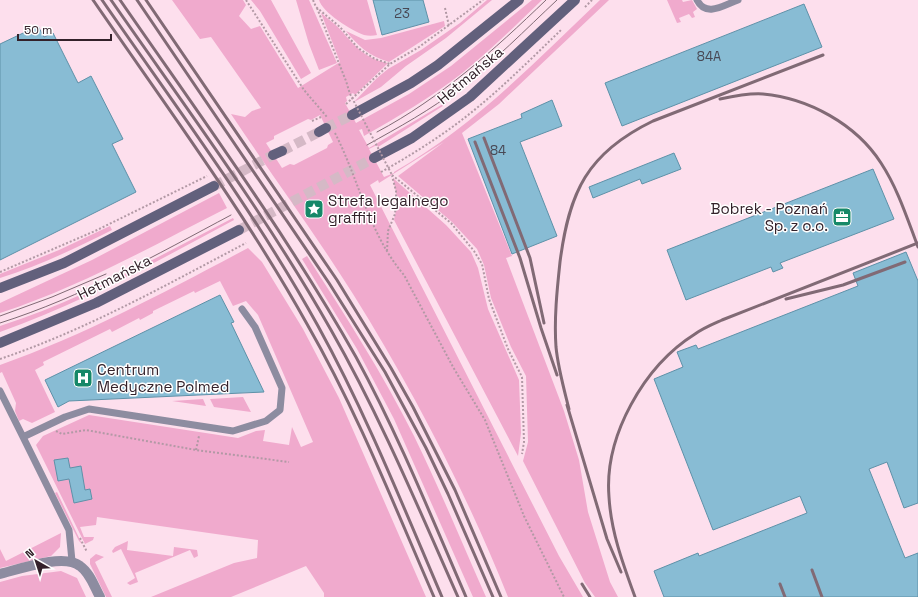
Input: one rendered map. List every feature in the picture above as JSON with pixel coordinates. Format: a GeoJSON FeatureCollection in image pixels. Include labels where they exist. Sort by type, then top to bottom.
{"type":"FeatureCollection","features":[{"type":"Feature","properties":{"kind":"main road","name":"Hetmańska"},"geometry":{"type":"LineString","coordinates":[[352,115],[405,86],[438,65],[519,0]]}},
{"type":"Feature","properties":{"kind":"main road","name":"Hetmańska"},"geometry":{"type":"LineString","coordinates":[[374,158],[412,138],[470,97],[575,0]]}},
{"type":"Feature","properties":{"kind":"main road"},"geometry":{"type":"LineString","coordinates":[[0,288],[64,263],[214,186]]}},
{"type":"Feature","properties":{"kind":"main road","name":"Hetmańska"},"geometry":{"type":"LineString","coordinates":[[0,343],[96,304],[239,230]]}},
{"type":"Feature","properties":{"kind":"street"},"geometry":{"type":"LineString","coordinates":[[0,574],[57,561],[72,561],[80,565],[87,572],[100,597]]}},
{"type":"Feature","properties":{"kind":"lane"},"geometry":{"type":"LineString","coordinates":[[697,0],[703,8],[709,10],[738,0]]}},
{"type":"Feature","properties":{"kind":"lane"},"geometry":{"type":"LineString","coordinates":[[23,437],[47,427],[65,417],[89,409],[233,431],[266,421],[280,410],[282,388],[255,326],[242,309]]}},
{"type":"Feature","properties":{"kind":"lane"},"geometry":{"type":"LineString","coordinates":[[0,391],[69,530],[72,561]]}},
{"type":"Feature","properties":{"kind":"path"},"geometry":{"type":"LineString","coordinates":[[246,0],[327,127],[387,251],[394,263],[404,275],[453,367],[481,412],[524,516],[564,597]]}},
{"type":"Feature","properties":{"kind":"path"},"geometry":{"type":"LineString","coordinates":[[313,0],[350,94],[392,175],[396,191],[396,202],[395,214],[388,232],[389,246],[387,251]]}},
{"type":"Feature","properties":{"kind":"path"},"geometry":{"type":"LineString","coordinates":[[346,104],[390,64],[449,26],[483,0]]}},
{"type":"Feature","properties":{"kind":"path"},"geometry":{"type":"LineString","coordinates":[[316,7],[340,27],[358,48],[375,59],[390,64]]}},
{"type":"Feature","properties":{"kind":"path"},"geometry":{"type":"LineString","coordinates":[[445,8],[449,26]]}},
{"type":"Feature","properties":{"kind":"path"},"geometry":{"type":"LineString","coordinates":[[312,121],[321,117]]}},
{"type":"Feature","properties":{"kind":"path"},"geometry":{"type":"LineString","coordinates":[[392,175],[451,223],[474,251],[482,264],[489,299],[508,349],[522,377],[524,442],[522,454]]}},
{"type":"Feature","properties":{"kind":"path"},"geometry":{"type":"LineString","coordinates":[[0,272],[95,231],[207,176]]}},
{"type":"Feature","properties":{"kind":"path"},"geometry":{"type":"LineString","coordinates":[[0,359],[96,320],[246,242]]}},
{"type":"Feature","properties":{"kind":"path"},"geometry":{"type":"LineString","coordinates":[[47,427],[62,434],[86,430],[196,450],[289,462]]}},
{"type":"Feature","properties":{"kind":"path"},"geometry":{"type":"LineString","coordinates":[[196,450],[199,432]]}},
{"type":"Feature","properties":{"kind":"shaded area"},"geometry":{"type":"Polygon","coordinates":[[[172,0],[243,0],[246,5],[239,16],[251,29],[260,26],[298,88],[340,62],[321,13],[338,27],[366,55],[388,63],[355,95],[353,93],[346,97],[347,101],[345,103],[356,123],[409,94],[451,66],[532,0],[542,0],[493,47],[438,91],[364,136],[362,129],[359,130],[369,148],[443,104],[446,104],[378,147],[377,145],[369,149],[384,177],[394,173],[451,135],[527,70],[600,0],[609,0],[499,104],[462,133],[512,256],[506,258],[564,411],[579,460],[588,512],[610,582],[618,597],[595,597],[585,583],[523,461],[528,442],[526,376],[511,347],[491,298],[484,265],[477,249],[452,222],[398,176],[444,142],[379,183],[378,180],[370,185],[559,556],[583,597],[508,597],[492,558],[456,480],[397,367],[338,271],[231,114],[245,117],[252,111],[261,108],[211,37],[200,39],[172,0]],[[320,115],[311,120],[308,119],[274,136],[274,139],[266,143],[282,168],[290,164],[294,165],[327,148],[328,145],[333,142],[320,115]]]}},
{"type":"Feature","properties":{"kind":"shaded area"},"geometry":{"type":"Polygon","coordinates":[[[251,0],[271,0],[311,73],[301,79],[260,11],[251,0]]]}},
{"type":"Feature","properties":{"kind":"shaded area"},"geometry":{"type":"Polygon","coordinates":[[[296,0],[309,0],[337,63],[319,70],[309,44],[296,0]]]}},
{"type":"Feature","properties":{"kind":"shaded area"},"geometry":{"type":"Polygon","coordinates":[[[319,0],[367,0],[377,35],[364,35],[352,30],[331,15],[321,5],[319,0]]]}},
{"type":"Feature","properties":{"kind":"shaded area"},"geometry":{"type":"Polygon","coordinates":[[[487,0],[492,0],[446,38],[406,66],[381,87],[354,102],[377,78],[388,69],[421,50],[460,23],[487,0]]]}},
{"type":"Feature","properties":{"kind":"shaded area"},"geometry":{"type":"Polygon","coordinates":[[[667,0],[682,0],[683,2],[692,0],[697,9],[693,12],[695,17],[692,18],[689,14],[679,18],[681,22],[677,23],[667,0]]]}},
{"type":"Feature","properties":{"kind":"shaded area"},"geometry":{"type":"Polygon","coordinates":[[[444,21],[445,26],[389,62],[382,60],[364,50],[346,31],[365,40],[381,38],[444,21]]]}},
{"type":"Feature","properties":{"kind":"shaded area"},"geometry":{"type":"Polygon","coordinates":[[[393,178],[446,225],[471,252],[478,268],[488,309],[519,380],[521,433],[518,456],[394,220],[398,202],[393,178]]]}},
{"type":"Feature","properties":{"kind":"shaded area"},"geometry":{"type":"Polygon","coordinates":[[[219,193],[227,208],[115,265],[59,291],[0,313],[0,303],[92,260],[219,193]]]}},
{"type":"Feature","properties":{"kind":"shaded area"},"geometry":{"type":"Polygon","coordinates":[[[233,218],[234,220],[177,251],[90,295],[30,321],[0,332],[0,326],[60,304],[90,291],[233,218]]]}},
{"type":"Feature","properties":{"kind":"shaded area"},"geometry":{"type":"Polygon","coordinates":[[[110,226],[112,230],[71,250],[29,268],[0,278],[0,274],[59,250],[110,226]]]}},
{"type":"Feature","properties":{"kind":"shaded area"},"geometry":{"type":"Polygon","coordinates":[[[248,248],[262,262],[303,329],[339,398],[426,597],[324,597],[324,593],[306,566],[231,597],[151,597],[234,563],[257,558],[258,540],[97,517],[96,525],[80,527],[84,537],[94,537],[93,540],[85,544],[36,445],[43,436],[89,415],[238,438],[256,431],[265,430],[263,441],[289,445],[292,427],[301,447],[313,442],[258,315],[246,301],[233,306],[220,281],[195,293],[194,291],[153,311],[153,313],[140,320],[139,318],[112,332],[110,329],[43,362],[44,365],[35,370],[55,412],[32,423],[23,419],[19,421],[15,411],[16,403],[2,372],[0,373],[0,365],[95,326],[157,296],[248,248]]]}},
{"type":"Feature","properties":{"kind":"shaded area"},"geometry":{"type":"Polygon","coordinates":[[[307,256],[390,390],[433,476],[486,597],[473,597],[394,419],[357,349],[302,259],[307,256]]]}},
{"type":"Feature","properties":{"kind":"shaded area"},"geometry":{"type":"Polygon","coordinates":[[[243,397],[251,412],[214,407],[210,399],[243,397]]]}},
{"type":"Feature","properties":{"kind":"shaded area"},"geometry":{"type":"Polygon","coordinates":[[[203,399],[206,406],[172,401],[203,399]]]}},
{"type":"Feature","properties":{"kind":"shaded area"},"geometry":{"type":"Polygon","coordinates":[[[57,492],[82,544],[79,541],[55,493],[57,492]]]}},
{"type":"Feature","properties":{"kind":"shaded area"},"geometry":{"type":"Polygon","coordinates":[[[61,533],[60,547],[51,556],[0,568],[0,549],[6,561],[61,533]]]}},
{"type":"Feature","properties":{"kind":"shaded area"},"geometry":{"type":"Polygon","coordinates":[[[128,541],[127,550],[173,556],[174,547],[197,550],[198,556],[194,558],[190,550],[135,573],[138,582],[130,585],[127,583],[135,578],[121,549],[113,553],[112,551],[115,547],[128,541]]]}},
{"type":"Feature","properties":{"kind":"shaded area"},"geometry":{"type":"Polygon","coordinates":[[[96,554],[104,557],[95,562],[112,597],[106,597],[90,564],[90,559],[96,554]]]}},
{"type":"Feature","properties":{"kind":"shaded area"},"geometry":{"type":"Polygon","coordinates":[[[61,571],[77,578],[86,597],[0,597],[0,582],[22,576],[61,571]]]}},
{"type":"Feature","properties":{"kind":"building"},"geometry":{"type":"Polygon","coordinates":[[[373,0],[423,0],[429,22],[382,35],[373,0]]]}},
{"type":"Feature","properties":{"kind":"building"},"geometry":{"type":"Polygon","coordinates":[[[804,4],[822,47],[622,126],[605,83],[804,4]]]}},
{"type":"Feature","properties":{"kind":"building"},"geometry":{"type":"Polygon","coordinates":[[[38,26],[44,37],[53,33],[78,83],[91,76],[123,139],[112,144],[136,192],[0,260],[0,44],[38,26]]]}},
{"type":"Feature","properties":{"kind":"building"},"geometry":{"type":"Polygon","coordinates":[[[552,100],[562,126],[520,142],[557,236],[512,254],[468,139],[522,118],[521,114],[552,100]]]}},
{"type":"Feature","properties":{"kind":"building"},"geometry":{"type":"Polygon","coordinates":[[[674,153],[681,169],[642,184],[640,179],[593,198],[589,187],[674,153]]]}},
{"type":"Feature","properties":{"kind":"building"},"geometry":{"type":"Polygon","coordinates":[[[873,169],[894,219],[780,263],[783,268],[773,272],[771,267],[686,300],[667,250],[873,169]]]}},
{"type":"Feature","properties":{"kind":"building"},"geometry":{"type":"Polygon","coordinates":[[[906,252],[918,281],[918,503],[904,508],[887,462],[869,469],[905,558],[918,553],[918,597],[664,597],[654,571],[698,553],[699,556],[807,513],[800,496],[713,530],[654,379],[683,367],[677,352],[696,345],[698,349],[858,286],[853,273],[906,252]]]}},
{"type":"Feature","properties":{"kind":"building"},"geometry":{"type":"Polygon","coordinates":[[[220,295],[234,322],[231,323],[264,392],[69,401],[58,407],[45,380],[220,295]]]}},
{"type":"Feature","properties":{"kind":"building"},"geometry":{"type":"Polygon","coordinates":[[[68,458],[70,468],[81,466],[85,490],[90,489],[92,499],[74,503],[69,479],[58,481],[54,460],[68,458]]]}},
{"type":"Feature","properties":{"kind":"tunnel"},"geometry":{"type":"LineString","coordinates":[[326,128],[352,115]]}},
{"type":"Feature","properties":{"kind":"tunnel"},"geometry":{"type":"LineString","coordinates":[[282,151],[319,132]]}},
{"type":"Feature","properties":{"kind":"tunnel"},"geometry":{"type":"LineString","coordinates":[[214,186],[273,155]]}},
{"type":"Feature","properties":{"kind":"tunnel"},"geometry":{"type":"LineString","coordinates":[[239,230],[374,158]]}},
{"type":"Feature","properties":{"kind":"tram line"},"geometry":{"type":"LineString","coordinates":[[377,132],[401,119],[466,72],[487,55],[546,0]]}},
{"type":"Feature","properties":{"kind":"tram line"},"geometry":{"type":"LineString","coordinates":[[367,145],[426,111],[460,87],[498,56],[557,0]]}},
{"type":"Feature","properties":{"kind":"tram line"},"geometry":{"type":"LineString","coordinates":[[0,323],[30,313],[89,288],[147,260],[231,215]]}},
{"type":"Feature","properties":{"kind":"tram line"},"geometry":{"type":"LineString","coordinates":[[0,316],[52,297],[106,274]]}},
{"type":"Feature","properties":{"kind":"railway"},"geometry":{"type":"LineString","coordinates":[[93,0],[231,200],[283,282],[307,324],[359,424],[434,597]]}},
{"type":"Feature","properties":{"kind":"railway"},"geometry":{"type":"LineString","coordinates":[[102,0],[214,160],[268,242],[318,326],[336,359],[368,426],[442,597]]}},
{"type":"Feature","properties":{"kind":"railway"},"geometry":{"type":"LineString","coordinates":[[111,0],[253,204],[280,245],[331,330],[366,395],[458,597]]}},
{"type":"Feature","properties":{"kind":"railway"},"geometry":{"type":"LineString","coordinates":[[120,0],[272,220],[301,265],[356,357],[400,445],[466,597]]}},
{"type":"Feature","properties":{"kind":"railway"},"geometry":{"type":"LineString","coordinates":[[137,0],[329,283],[385,372],[426,448],[493,597]]}},
{"type":"Feature","properties":{"kind":"railway"},"geometry":{"type":"LineString","coordinates":[[146,0],[337,280],[391,368],[413,407],[455,490],[501,597]]}},
{"type":"Feature","properties":{"kind":"railway"},"geometry":{"type":"LineString","coordinates":[[569,409],[561,378],[556,347],[556,304],[560,262],[569,215],[576,195],[585,177],[597,161],[612,147],[630,133],[653,121],[823,55]]}},
{"type":"Feature","properties":{"kind":"railway"},"geometry":{"type":"LineString","coordinates":[[720,99],[752,94],[780,97],[814,107],[845,125],[871,149],[887,173],[902,204],[918,247]]}},
{"type":"Feature","properties":{"kind":"railway"},"geometry":{"type":"LineString","coordinates":[[484,138],[530,258],[544,323]]}},
{"type":"Feature","properties":{"kind":"railway"},"geometry":{"type":"LineString","coordinates":[[475,142],[520,258],[557,375]]}},
{"type":"Feature","properties":{"kind":"railway"},"geometry":{"type":"LineString","coordinates":[[635,597],[622,560],[612,523],[609,497],[609,474],[613,450],[621,427],[631,405],[659,364],[676,348],[698,332],[722,320],[918,243]]}},
{"type":"Feature","properties":{"kind":"railway"},"geometry":{"type":"LineString","coordinates":[[786,299],[843,285],[905,262]]}},
{"type":"Feature","properties":{"kind":"railway"},"geometry":{"type":"LineString","coordinates":[[567,405],[607,539],[621,572]]}},
{"type":"Feature","properties":{"kind":"railway"},"geometry":{"type":"LineString","coordinates":[[812,570],[822,597]]}},
{"type":"Feature","properties":{"kind":"railway"},"geometry":{"type":"LineString","coordinates":[[582,584],[590,597]]}},
{"type":"Feature","properties":{"kind":"railway"},"geometry":{"type":"LineString","coordinates":[[780,584],[785,597]]}},
{"type":"Feature","properties":{"kind":"place","name":"Strefa legalnego graffiti"},"geometry":{"type":"Point","coordinates":[314,209]}},
{"type":"Feature","properties":{"kind":"place","name":"Bobrek - Poznań Sp. z o.o."},"geometry":{"type":"Point","coordinates":[842,217]}},
{"type":"Feature","properties":{"kind":"place","name":"Centrum Medyczne Polmed"},"geometry":{"type":"Point","coordinates":[83,378]}}]}
